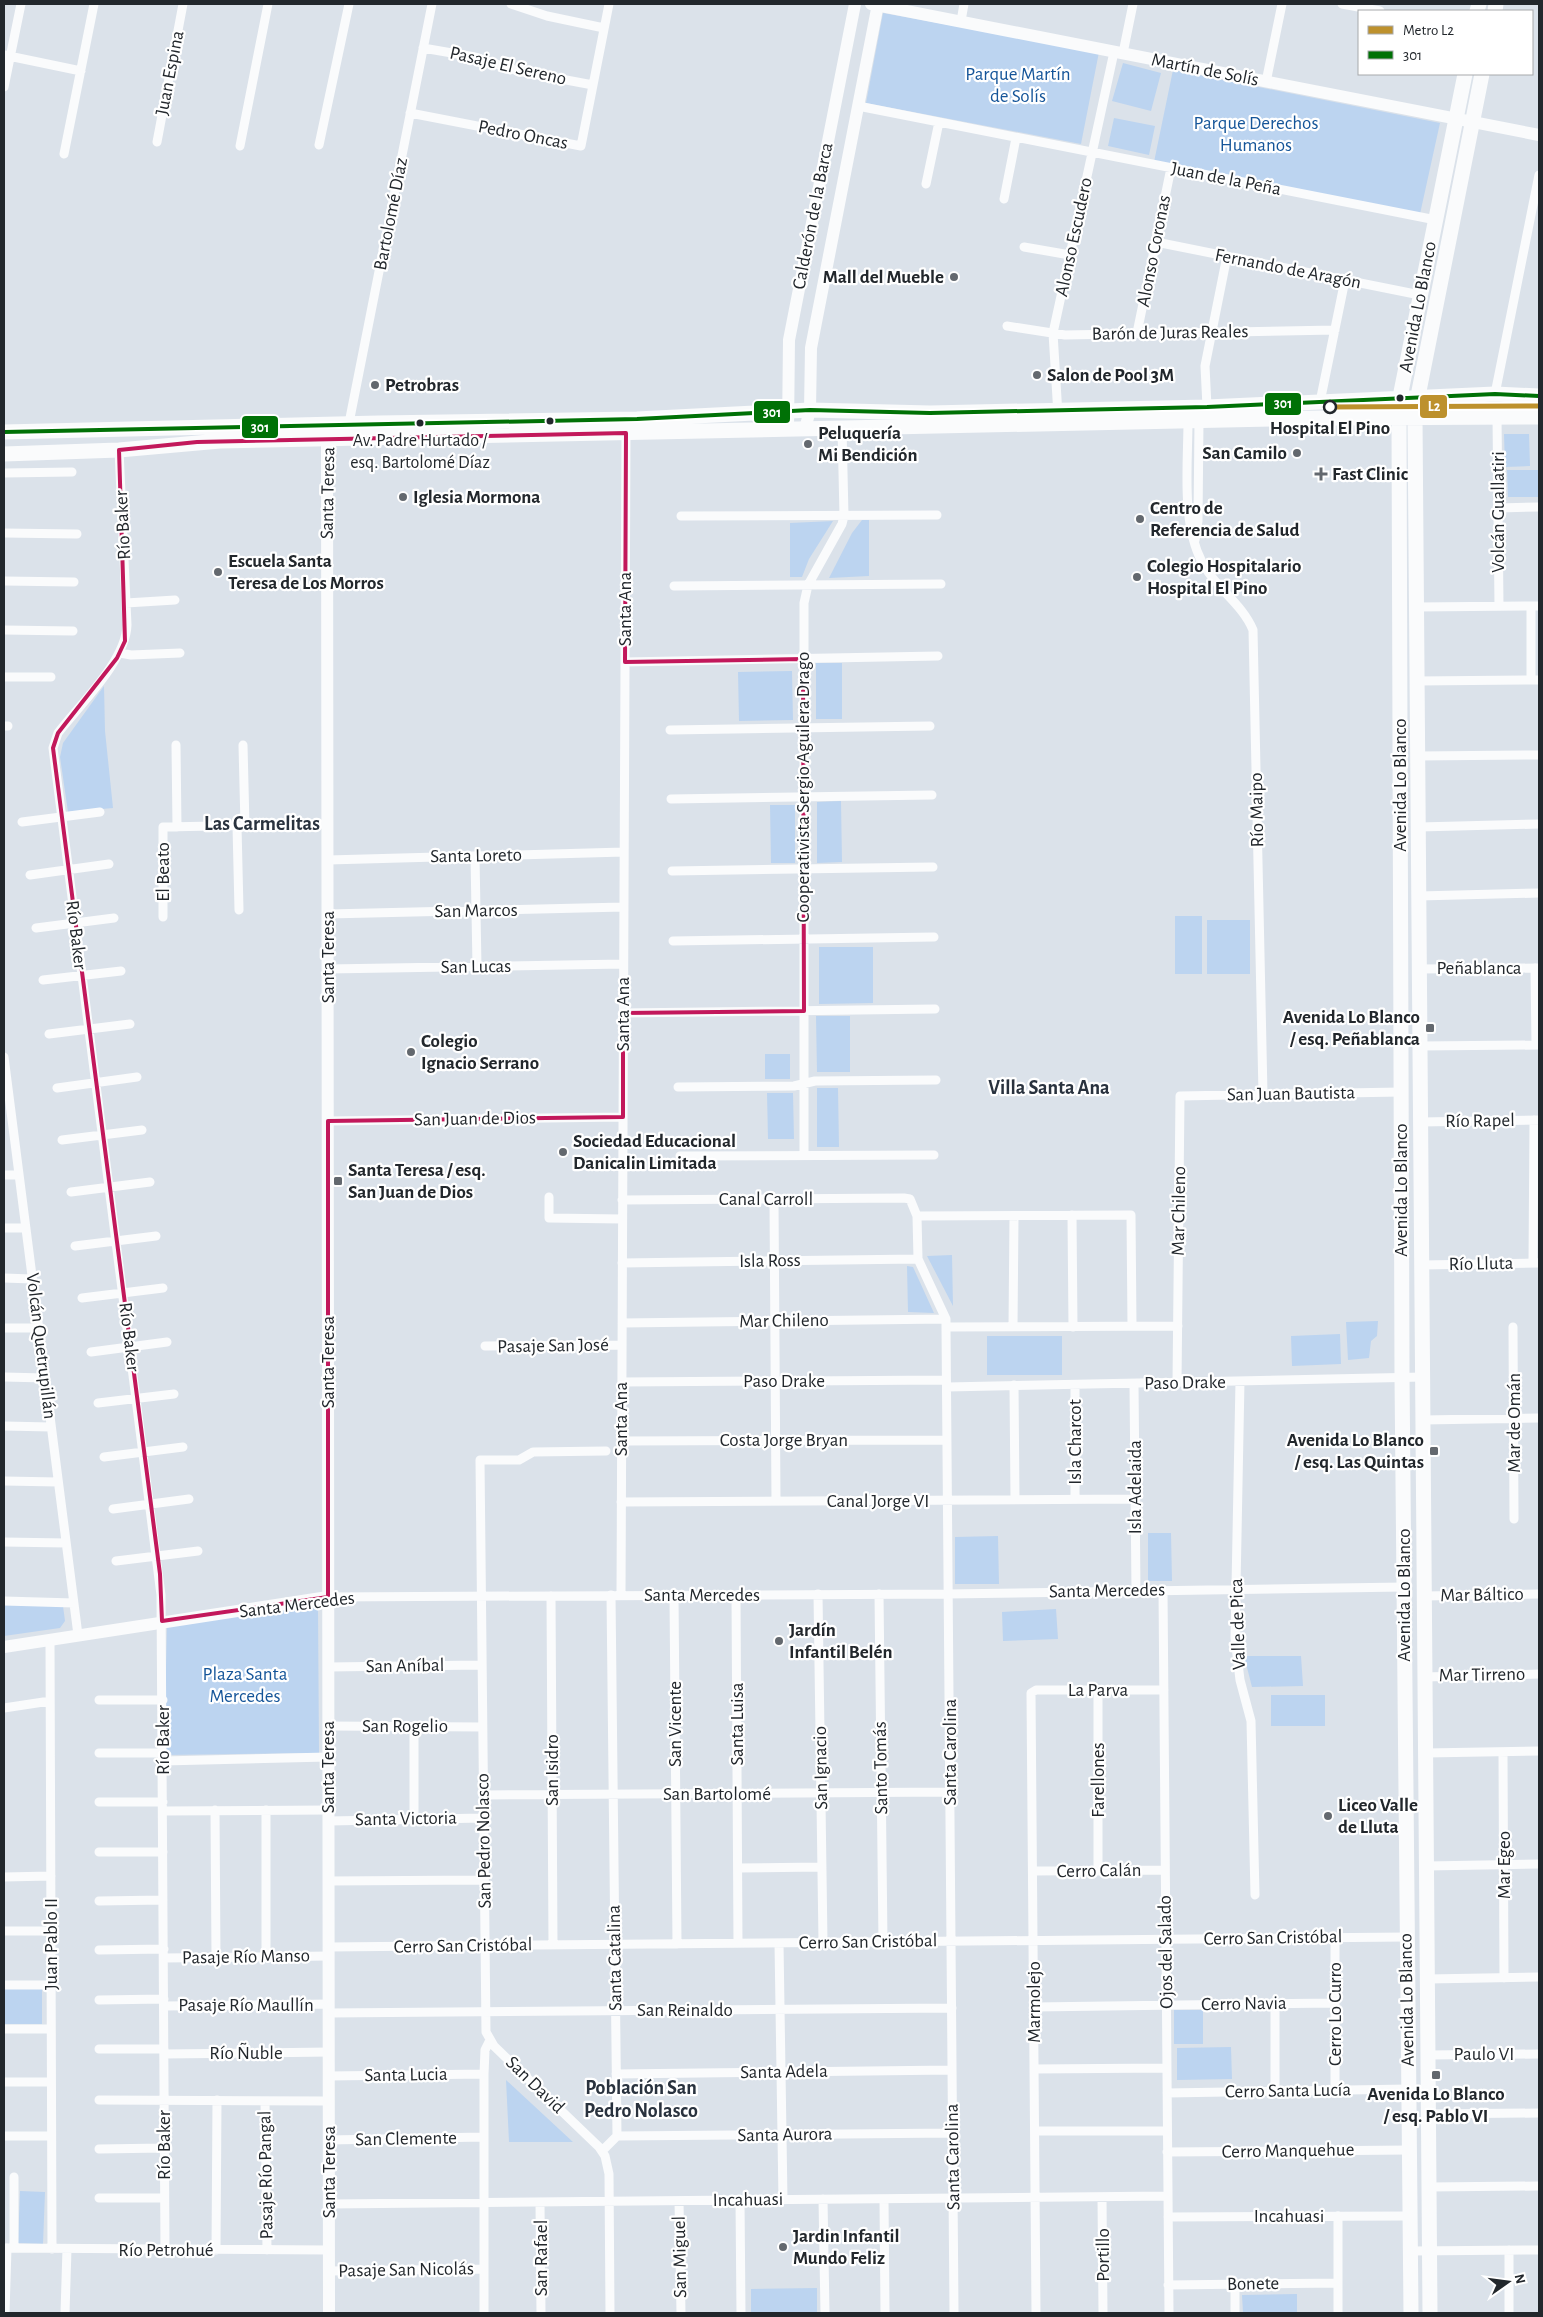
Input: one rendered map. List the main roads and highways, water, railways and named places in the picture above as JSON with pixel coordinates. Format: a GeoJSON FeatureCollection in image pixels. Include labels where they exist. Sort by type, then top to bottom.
{"type":"FeatureCollection","features":[{"type":"Feature","properties":{"kind":"main road","name":"Avenida Lo Blanco"},"geometry":{"type":"LineString","coordinates":[[1411,2313],[1402,1377],[1399,419],[1400,397],[1465,75]]}},
{"type":"Feature","properties":{"kind":"main road","name":"Avenida Lo Blanco"},"geometry":{"type":"LineString","coordinates":[[1430,2313],[1415,418],[1482,75]]}},
{"type":"Feature","properties":{"kind":"main road"},"geometry":{"type":"LineString","coordinates":[[4,454],[119,450],[197,442],[842,428],[1418,396],[1494,394],[1539,396]]}},
{"type":"Feature","properties":{"kind":"main road"},"geometry":{"type":"LineString","coordinates":[[4,432],[646,419],[788,410],[930,412],[1193,421],[1539,417]]}},
{"type":"Feature","properties":{"kind":"main road"},"geometry":{"type":"LineString","coordinates":[[1405,1785],[1426,1785]]}},
{"type":"Feature","properties":{"kind":"metro line","name":"L2"},"geometry":{"type":"LineString","coordinates":[[1328,407],[1539,406]]}},
{"type":"Feature","properties":{"kind":"place","name":"Mall del Mueble"},"geometry":{"type":"Point","coordinates":[954,277]}},
{"type":"Feature","properties":{"kind":"place","name":"Salon de Pool 3M"},"geometry":{"type":"Point","coordinates":[1037,375]}},
{"type":"Feature","properties":{"kind":"place","name":"Petrobras"},"geometry":{"type":"Point","coordinates":[375,385]}},
{"type":"Feature","properties":{"kind":"place","name":"Hospital El Pino"},"geometry":{"type":"Point","coordinates":[1330,407]}},
{"type":"Feature","properties":{"kind":"place","name":"Av. Padre Hurtado / esq. Bartolomé Díaz"},"geometry":{"type":"Point","coordinates":[420,423]}},
{"type":"Feature","properties":{"kind":"place","name":"Peluquería Mi Bendición"},"geometry":{"type":"Point","coordinates":[808,444]}},
{"type":"Feature","properties":{"kind":"place","name":"San Camilo"},"geometry":{"type":"Point","coordinates":[1297,453]}},
{"type":"Feature","properties":{"kind":"place","name":"Fast Clinic"},"geometry":{"type":"Point","coordinates":[1321,474]}},
{"type":"Feature","properties":{"kind":"place","name":"Iglesia Mormona"},"geometry":{"type":"Point","coordinates":[403,497]}},
{"type":"Feature","properties":{"kind":"place","name":"Centro de Referencia de Salud"},"geometry":{"type":"Point","coordinates":[1140,519]}},
{"type":"Feature","properties":{"kind":"place","name":"Escuela Santa Teresa de Los Morros"},"geometry":{"type":"Point","coordinates":[218,572]}},
{"type":"Feature","properties":{"kind":"place","name":"Colegio Hospitalario Hospital El Pino"},"geometry":{"type":"Point","coordinates":[1137,577]}},
{"type":"Feature","properties":{"kind":"place","name":"Avenida Lo Blanco / esq. Peñablanca"},"geometry":{"type":"Point","coordinates":[1430,1028]}},
{"type":"Feature","properties":{"kind":"place","name":"Colegio Ignacio Serrano"},"geometry":{"type":"Point","coordinates":[411,1052]}},
{"type":"Feature","properties":{"kind":"place","name":"Sociedad Educacional Danicalin Limitada"},"geometry":{"type":"Point","coordinates":[563,1152]}},
{"type":"Feature","properties":{"kind":"place","name":"Santa Teresa / esq. San Juan de Dios"},"geometry":{"type":"Point","coordinates":[338,1181]}},
{"type":"Feature","properties":{"kind":"place","name":"Avenida Lo Blanco / esq. Las Quintas"},"geometry":{"type":"Point","coordinates":[1434,1451]}},
{"type":"Feature","properties":{"kind":"place","name":"Jardín Infantil Belén"},"geometry":{"type":"Point","coordinates":[779,1641]}},
{"type":"Feature","properties":{"kind":"place","name":"Liceo Valle de Lluta"},"geometry":{"type":"Point","coordinates":[1328,1816]}},
{"type":"Feature","properties":{"kind":"place","name":"Avenida Lo Blanco / esq. Pablo VI"},"geometry":{"type":"Point","coordinates":[1436,2075]}},
{"type":"Feature","properties":{"kind":"place","name":"Jardin Infantil Mundo Feliz"},"geometry":{"type":"Point","coordinates":[783,2247]}},
{"type":"Feature","properties":{"kind":"district","name":"Las Carmelitas"},"geometry":{"type":"Point","coordinates":[262,824]}},
{"type":"Feature","properties":{"kind":"district","name":"Villa Santa Ana"},"geometry":{"type":"Point","coordinates":[1049,1088]}},
{"type":"Feature","properties":{"kind":"district","name":"Población San Pedro Nolasco"},"geometry":{"type":"Point","coordinates":[641,2100]}},
{"type":"Feature","properties":{"kind":"park label","name":"Parque Martín de Solís"},"geometry":{"type":"Point","coordinates":[1018,85]}},
{"type":"Feature","properties":{"kind":"park label","name":"Parque Derechos Humanos"},"geometry":{"type":"Point","coordinates":[1256,134]}},
{"type":"Feature","properties":{"kind":"park label","name":"Plaza Santa Mercedes"},"geometry":{"type":"Point","coordinates":[245,1685]}}]}
